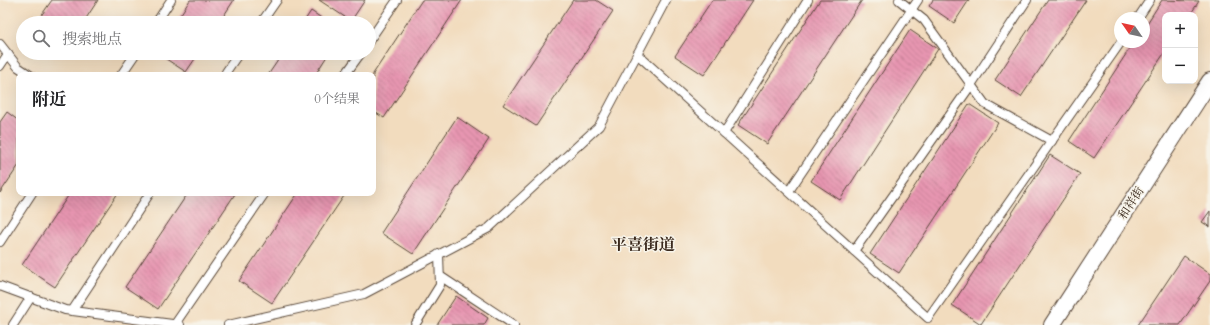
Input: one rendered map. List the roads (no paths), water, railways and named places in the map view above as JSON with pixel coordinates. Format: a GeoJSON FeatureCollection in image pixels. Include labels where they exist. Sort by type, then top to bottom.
{"type":"FeatureCollection","features":[{"type":"Feature","properties":{"kind":"street","name":"和祥街"},"geometry":{"type":"LineString","coordinates":[[1052,325],[1210,81]]}},
{"type":"Feature","properties":{"kind":"lane"},"geometry":{"type":"LineString","coordinates":[[161,16],[171,0]]}},
{"type":"Feature","properties":{"kind":"lane"},"geometry":{"type":"LineString","coordinates":[[266,16],[277,0]]}},
{"type":"Feature","properties":{"kind":"lane"},"geometry":{"type":"LineString","coordinates":[[376,31],[397,0]]}},
{"type":"Feature","properties":{"kind":"lane"},"geometry":{"type":"LineString","coordinates":[[228,325],[364,294],[489,228],[599,126],[666,0]]}},
{"type":"Feature","properties":{"kind":"lane"},"geometry":{"type":"LineString","coordinates":[[724,132],[808,0]]}},
{"type":"Feature","properties":{"kind":"lane"},"geometry":{"type":"LineString","coordinates":[[900,0],[924,20],[985,104],[1052,141]]}},
{"type":"Feature","properties":{"kind":"lane"},"geometry":{"type":"LineString","coordinates":[[788,191],[918,0]]}},
{"type":"Feature","properties":{"kind":"lane"},"geometry":{"type":"LineString","coordinates":[[854,251],[972,85],[1027,0]]}},
{"type":"Feature","properties":{"kind":"lane"},"geometry":{"type":"LineString","coordinates":[[1142,12],[1150,0]]}},
{"type":"Feature","properties":{"kind":"lane"},"geometry":{"type":"LineString","coordinates":[[0,44],[18,67],[26,72]]}},
{"type":"Feature","properties":{"kind":"lane"},"geometry":{"type":"LineString","coordinates":[[637,54],[854,251],[926,322],[1117,48]]}},
{"type":"Feature","properties":{"kind":"lane"},"geometry":{"type":"LineString","coordinates":[[0,66],[8,54]]}},
{"type":"Feature","properties":{"kind":"lane"},"geometry":{"type":"LineString","coordinates":[[123,72],[131,60]]}},
{"type":"Feature","properties":{"kind":"lane"},"geometry":{"type":"LineString","coordinates":[[226,72],[234,60]]}},
{"type":"Feature","properties":{"kind":"lane"},"geometry":{"type":"LineString","coordinates":[[348,72],[356,60]]}},
{"type":"Feature","properties":{"kind":"lane"},"geometry":{"type":"LineString","coordinates":[[0,242],[30,196]]}},
{"type":"Feature","properties":{"kind":"lane"},"geometry":{"type":"LineString","coordinates":[[72,311],[148,196]]}},
{"type":"Feature","properties":{"kind":"lane"},"geometry":{"type":"LineString","coordinates":[[0,286],[65,310],[131,322],[178,325],[263,196]]}},
{"type":"Feature","properties":{"kind":"lane"},"geometry":{"type":"LineString","coordinates":[[415,325],[440,285],[440,254]]}},
{"type":"Feature","properties":{"kind":"lane"},"geometry":{"type":"LineString","coordinates":[[440,276],[514,325]]}},
{"type":"Feature","properties":{"kind":"lane"},"geometry":{"type":"LineString","coordinates":[[13,325],[30,297]]}},
{"type":"Feature","properties":{"kind":"district","name":"平喜街道"},"geometry":{"type":"Point","coordinates":[643,244]}}]}
